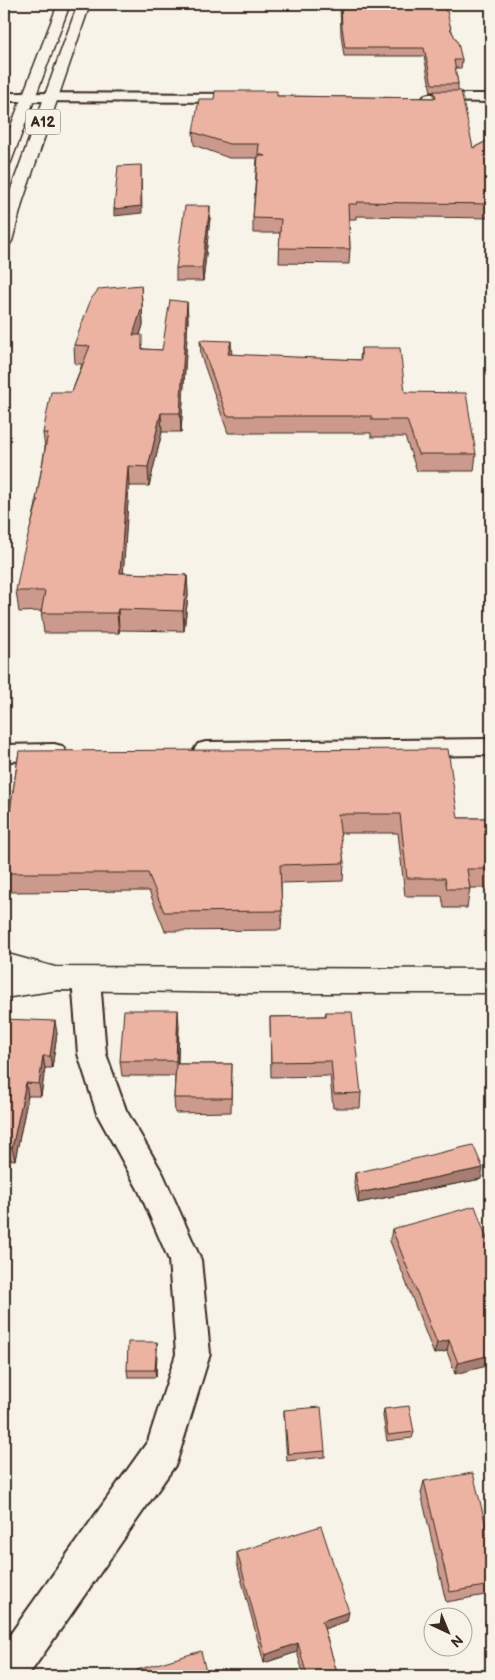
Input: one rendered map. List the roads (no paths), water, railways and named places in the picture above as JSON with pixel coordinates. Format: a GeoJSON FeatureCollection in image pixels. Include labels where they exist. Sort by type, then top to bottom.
{"type":"FeatureCollection","features":[{"type":"Feature","properties":{"kind":"main road","name":"A12"},"geometry":{"type":"LineString","coordinates":[[4,162],[64,4]]}},
{"type":"Feature","properties":{"kind":"main road","name":"A12"},"geometry":{"type":"LineString","coordinates":[[4,241],[10,200],[52,97],[84,4]]}},
{"type":"Feature","properties":{"kind":"main road"},"geometry":{"type":"LineString","coordinates":[[4,965],[72,979]]}},
{"type":"Feature","properties":{"kind":"main road"},"geometry":{"type":"LineString","coordinates":[[4,986],[72,979],[491,981]]}},
{"type":"Feature","properties":{"kind":"street"},"geometry":{"type":"LineString","coordinates":[[4,97],[262,98]]}},
{"type":"Feature","properties":{"kind":"street"},"geometry":{"type":"LineString","coordinates":[[421,98],[491,98]]}},
{"type":"Feature","properties":{"kind":"street"},"geometry":{"type":"LineString","coordinates":[[183,751],[491,747]]}},
{"type":"Feature","properties":{"kind":"street"},"geometry":{"type":"LineString","coordinates":[[4,753],[73,752]]}},
{"type":"Feature","properties":{"kind":"street"},"geometry":{"type":"LineString","coordinates":[[4,1676],[163,1451],[193,1354],[184,1260],[152,1184],[112,1114],[92,1054],[72,979]]}}]}
